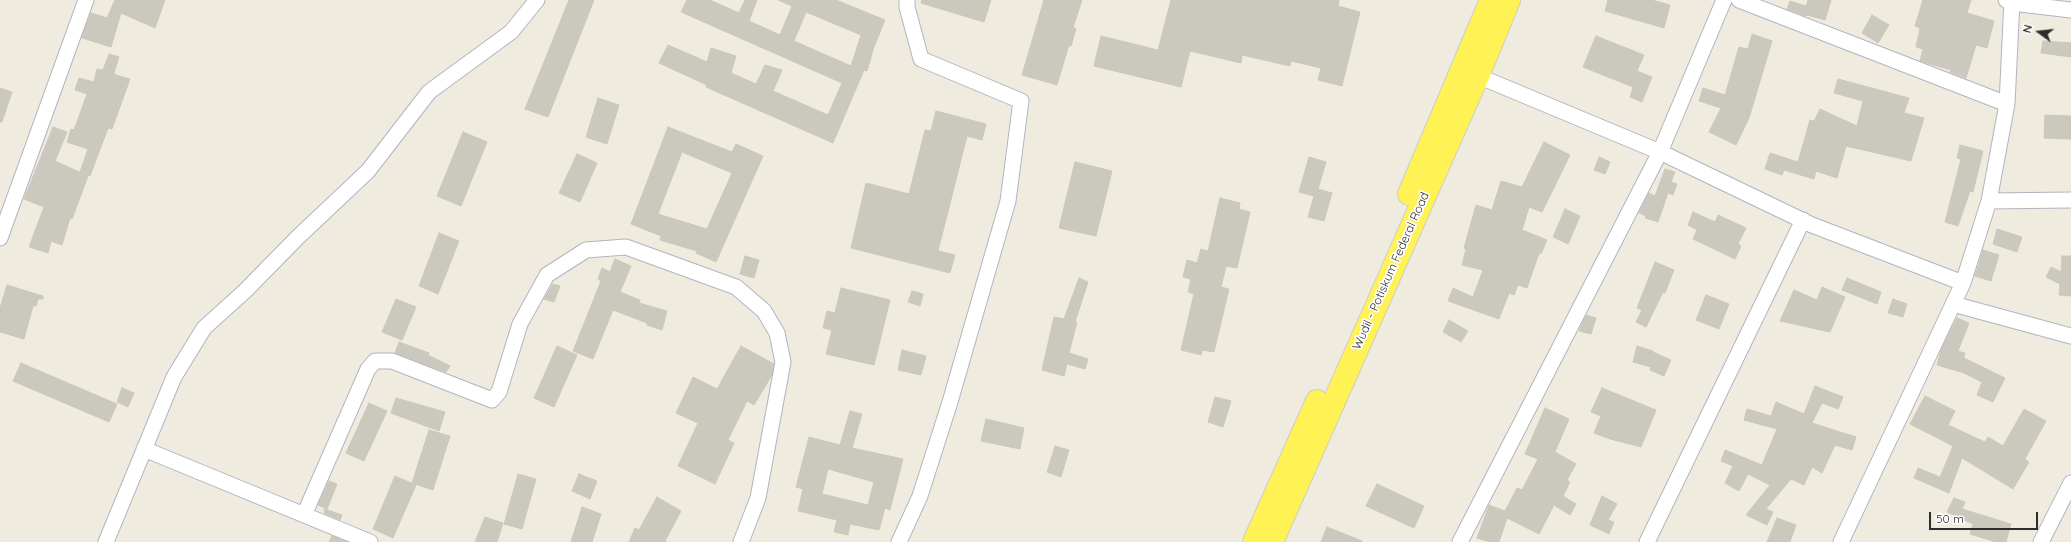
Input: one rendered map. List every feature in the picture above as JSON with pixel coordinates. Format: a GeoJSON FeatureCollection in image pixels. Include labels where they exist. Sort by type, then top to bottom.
{"type":"FeatureCollection","features":[{"type":"Feature","properties":{"kind":"main road","name":"Wudil - Potiskum Federal Road"},"geometry":{"type":"LineString","coordinates":[[1272,542],[1460,95],[1491,0]]}},
{"type":"Feature","properties":{"kind":"main road","name":"Wudil - Potiskum Federal Road"},"geometry":{"type":"LineString","coordinates":[[1254,542],[1381,261],[1460,95],[1478,76],[1509,0]]}},
{"type":"Feature","properties":{"kind":"street"},"geometry":{"type":"LineString","coordinates":[[0,238],[86,0]]}},
{"type":"Feature","properties":{"kind":"street"},"geometry":{"type":"LineString","coordinates":[[106,542],[174,377],[204,328],[245,291],[298,237],[368,171],[429,92],[511,32],[537,0]]}},
{"type":"Feature","properties":{"kind":"street"},"geometry":{"type":"LineString","coordinates":[[899,542],[920,496],[950,402],[1008,201],[1021,101],[921,59],[907,7],[907,0]]}},
{"type":"Feature","properties":{"kind":"street"},"geometry":{"type":"LineString","coordinates":[[1460,542],[1660,152],[1724,0]]}},
{"type":"Feature","properties":{"kind":"street"},"geometry":{"type":"LineString","coordinates":[[1739,0],[2007,104]]}},
{"type":"Feature","properties":{"kind":"street"},"geometry":{"type":"LineString","coordinates":[[1841,542],[1963,283],[1989,201],[2007,104],[2010,1],[2071,10]]}},
{"type":"Feature","properties":{"kind":"street"},"geometry":{"type":"LineString","coordinates":[[1478,76],[1660,152],[1803,220],[1963,283]]}},
{"type":"Feature","properties":{"kind":"street"},"geometry":{"type":"LineString","coordinates":[[1989,201],[2071,200]]}},
{"type":"Feature","properties":{"kind":"street"},"geometry":{"type":"LineString","coordinates":[[1647,542],[1803,220]]}},
{"type":"Feature","properties":{"kind":"street"},"geometry":{"type":"LineString","coordinates":[[304,515],[368,369],[375,361],[392,361],[492,400],[499,392],[520,324],[547,275],[586,250],[626,247],[736,287],[764,311],[777,333],[784,362],[758,498],[741,542]]}},
{"type":"Feature","properties":{"kind":"street"},"geometry":{"type":"LineString","coordinates":[[1953,304],[2071,336]]}},
{"type":"Feature","properties":{"kind":"street"},"geometry":{"type":"LineString","coordinates":[[144,449],[370,542]]}},
{"type":"Feature","properties":{"kind":"street"},"geometry":{"type":"LineString","coordinates":[[2041,542],[2071,483]]}},
{"type":"Feature","properties":{"kind":"building"},"geometry":{"type":"Polygon","coordinates":[[[115,0],[165,0],[155,28],[121,13],[111,47],[82,38],[91,13],[107,18],[115,0]]]}},
{"type":"Feature","properties":{"kind":"building"},"geometry":{"type":"Polygon","coordinates":[[[569,0],[594,0],[548,117],[525,109],[569,0]]]}},
{"type":"Feature","properties":{"kind":"building"},"geometry":{"type":"Polygon","coordinates":[[[687,0],[710,0],[739,13],[745,0],[757,0],[749,21],[780,35],[792,6],[778,0],[836,0],[885,20],[874,47],[867,71],[864,70],[833,143],[706,87],[707,85],[659,63],[668,45],[707,62],[711,48],[736,56],[731,73],[756,84],[765,65],[782,70],[773,91],[828,115],[842,83],[681,12],[687,0]],[[806,12],[794,41],[851,66],[861,35],[806,12]]]}},
{"type":"Feature","properties":{"kind":"building"},"geometry":{"type":"Polygon","coordinates":[[[922,0],[991,0],[984,22],[921,3],[922,0]]]}},
{"type":"Feature","properties":{"kind":"building"},"geometry":{"type":"Polygon","coordinates":[[[1044,0],[1082,0],[1073,28],[1076,29],[1071,46],[1069,45],[1057,85],[1022,75],[1044,0]]]}},
{"type":"Feature","properties":{"kind":"building"},"geometry":{"type":"Polygon","coordinates":[[[1171,0],[1339,0],[1338,6],[1360,12],[1342,86],[1318,80],[1321,68],[1291,61],[1290,66],[1242,55],[1241,63],[1190,51],[1181,87],[1094,66],[1101,36],[1158,50],[1171,0]]]}},
{"type":"Feature","properties":{"kind":"building"},"geometry":{"type":"Polygon","coordinates":[[[1608,0],[1652,0],[1670,5],[1664,28],[1605,11],[1608,0]]]}},
{"type":"Feature","properties":{"kind":"building"},"geometry":{"type":"Polygon","coordinates":[[[1808,0],[1831,0],[1825,20],[1806,16],[1787,9],[1790,1],[1806,6],[1808,0]]]}},
{"type":"Feature","properties":{"kind":"building"},"geometry":{"type":"Polygon","coordinates":[[[1923,0],[1971,0],[1967,13],[1994,21],[1987,48],[1976,45],[1966,78],[1950,72],[1951,70],[1920,61],[1923,49],[1916,47],[1920,28],[1915,26],[1923,0]]]}},
{"type":"Feature","properties":{"kind":"building"},"geometry":{"type":"Polygon","coordinates":[[[1872,15],[1889,25],[1878,43],[1862,33],[1872,15]]]}},
{"type":"Feature","properties":{"kind":"building"},"geometry":{"type":"Polygon","coordinates":[[[1752,34],[1772,41],[1749,118],[1736,145],[1709,132],[1721,108],[1699,101],[1703,88],[1725,95],[1739,47],[1748,49],[1752,34]]]}},
{"type":"Feature","properties":{"kind":"building"},"geometry":{"type":"Polygon","coordinates":[[[1596,36],[1644,55],[1637,71],[1652,77],[1642,102],[1630,97],[1633,87],[1583,67],[1596,36]]]}},
{"type":"Feature","properties":{"kind":"building"},"geometry":{"type":"Polygon","coordinates":[[[2043,41],[2071,43],[2071,57],[2041,53],[2043,41]]]}},
{"type":"Feature","properties":{"kind":"building"},"geometry":{"type":"Polygon","coordinates":[[[109,54],[119,57],[114,73],[130,79],[112,129],[108,128],[90,176],[80,172],[88,149],[67,142],[71,129],[74,130],[87,94],[75,90],[79,78],[94,82],[97,69],[103,70],[109,54]]]}},
{"type":"Feature","properties":{"kind":"building"},"geometry":{"type":"Polygon","coordinates":[[[1838,79],[1909,98],[1904,113],[1924,118],[1911,161],[1846,146],[1837,178],[1816,171],[1814,179],[1784,170],[1782,175],[1765,169],[1770,153],[1798,162],[1810,120],[1814,121],[1820,109],[1857,126],[1863,101],[1834,93],[1838,79]]]}},
{"type":"Feature","properties":{"kind":"building"},"geometry":{"type":"Polygon","coordinates":[[[0,88],[12,92],[2,122],[0,122],[0,88]]]}},
{"type":"Feature","properties":{"kind":"building"},"geometry":{"type":"Polygon","coordinates":[[[598,98],[619,105],[607,144],[586,137],[598,98]]]}},
{"type":"Feature","properties":{"kind":"building"},"geometry":{"type":"Polygon","coordinates":[[[936,111],[986,124],[982,140],[967,136],[938,251],[955,255],[950,273],[851,248],[866,183],[909,194],[925,130],[931,131],[936,111]]]}},
{"type":"Feature","properties":{"kind":"building"},"geometry":{"type":"Polygon","coordinates":[[[2045,115],[2071,116],[2071,139],[2044,138],[2045,115]]]}},
{"type":"Feature","properties":{"kind":"building"},"geometry":{"type":"Polygon","coordinates":[[[53,127],[67,132],[55,161],[88,176],[72,219],[70,218],[62,245],[51,241],[48,253],[29,247],[44,207],[24,199],[53,127]]]}},
{"type":"Feature","properties":{"kind":"building"},"geometry":{"type":"Polygon","coordinates":[[[668,127],[732,152],[736,144],[763,156],[716,262],[696,253],[697,251],[660,240],[661,236],[631,224],[668,127]],[[682,152],[658,214],[707,229],[732,173],[682,152]]]}},
{"type":"Feature","properties":{"kind":"building"},"geometry":{"type":"Polygon","coordinates":[[[463,132],[487,142],[461,206],[437,196],[463,132]]]}},
{"type":"Feature","properties":{"kind":"building"},"geometry":{"type":"Polygon","coordinates":[[[1544,142],[1570,155],[1542,212],[1529,207],[1522,230],[1547,240],[1541,254],[1539,253],[1527,288],[1518,285],[1514,295],[1509,293],[1499,319],[1448,301],[1453,288],[1473,297],[1483,270],[1462,265],[1466,249],[1464,248],[1476,205],[1492,210],[1501,181],[1522,187],[1544,142]]]}},
{"type":"Feature","properties":{"kind":"building"},"geometry":{"type":"Polygon","coordinates":[[[1960,145],[1983,151],[1973,192],[1970,191],[1958,226],[1945,222],[1961,159],[1957,158],[1960,145]]]}},
{"type":"Feature","properties":{"kind":"building"},"geometry":{"type":"Polygon","coordinates":[[[577,154],[597,163],[580,202],[559,193],[577,154]]]}},
{"type":"Feature","properties":{"kind":"building"},"geometry":{"type":"Polygon","coordinates":[[[1309,157],[1326,162],[1318,189],[1332,193],[1324,221],[1308,217],[1314,196],[1299,192],[1309,157]]]}},
{"type":"Feature","properties":{"kind":"building"},"geometry":{"type":"Polygon","coordinates":[[[1599,157],[1610,162],[1605,174],[1594,170],[1599,157]]]}},
{"type":"Feature","properties":{"kind":"building"},"geometry":{"type":"Polygon","coordinates":[[[1075,162],[1112,171],[1096,236],[1059,228],[1075,162]]]}},
{"type":"Feature","properties":{"kind":"building"},"geometry":{"type":"Polygon","coordinates":[[[1665,169],[1675,172],[1671,182],[1677,184],[1673,195],[1668,193],[1658,222],[1645,218],[1646,216],[1639,213],[1649,193],[1655,196],[1665,169]]]}},
{"type":"Feature","properties":{"kind":"building"},"geometry":{"type":"Polygon","coordinates":[[[1220,198],[1240,203],[1239,209],[1250,212],[1237,268],[1226,266],[1221,287],[1229,289],[1214,352],[1202,350],[1201,355],[1181,350],[1194,294],[1188,292],[1191,279],[1183,277],[1187,260],[1197,263],[1201,249],[1208,251],[1220,198]]]}},
{"type":"Feature","properties":{"kind":"building"},"geometry":{"type":"Polygon","coordinates":[[[1565,209],[1580,216],[1568,244],[1553,237],[1565,209]]]}},
{"type":"Feature","properties":{"kind":"building"},"geometry":{"type":"Polygon","coordinates":[[[1693,212],[1715,222],[1718,215],[1746,228],[1738,244],[1741,246],[1735,259],[1693,239],[1697,230],[1688,225],[1693,212]]]}},
{"type":"Feature","properties":{"kind":"building"},"geometry":{"type":"Polygon","coordinates":[[[1997,229],[2022,237],[2017,252],[1993,244],[1997,229]]]}},
{"type":"Feature","properties":{"kind":"building"},"geometry":{"type":"Polygon","coordinates":[[[439,233],[459,241],[438,294],[419,286],[439,233]]]}},
{"type":"Feature","properties":{"kind":"building"},"geometry":{"type":"Polygon","coordinates":[[[1983,250],[1999,255],[1991,281],[1975,276],[1983,250]]]}},
{"type":"Feature","properties":{"kind":"building"},"geometry":{"type":"Polygon","coordinates":[[[745,256],[759,260],[754,278],[740,274],[745,256]]]}},
{"type":"Feature","properties":{"kind":"building"},"geometry":{"type":"Polygon","coordinates":[[[2062,256],[2071,256],[2071,296],[2059,295],[2060,284],[2046,277],[2051,267],[2061,272],[2062,256]]]}},
{"type":"Feature","properties":{"kind":"building"},"geometry":{"type":"Polygon","coordinates":[[[615,259],[631,266],[620,292],[640,300],[639,303],[667,311],[662,330],[613,310],[593,359],[573,351],[601,281],[598,279],[602,268],[610,272],[615,259]]]}},
{"type":"Feature","properties":{"kind":"building"},"geometry":{"type":"Polygon","coordinates":[[[1655,262],[1674,270],[1665,293],[1663,292],[1646,327],[1636,322],[1642,310],[1637,308],[1655,262]]]}},
{"type":"Feature","properties":{"kind":"building"},"geometry":{"type":"Polygon","coordinates":[[[1079,278],[1088,282],[1075,322],[1077,322],[1069,353],[1088,359],[1085,369],[1067,364],[1064,376],[1042,370],[1054,317],[1064,319],[1079,278]]]}},
{"type":"Feature","properties":{"kind":"building"},"geometry":{"type":"Polygon","coordinates":[[[1847,278],[1881,292],[1877,304],[1842,290],[1847,278]]]}},
{"type":"Feature","properties":{"kind":"building"},"geometry":{"type":"Polygon","coordinates":[[[553,284],[560,286],[554,302],[544,299],[553,284]]]}},
{"type":"Feature","properties":{"kind":"building"},"geometry":{"type":"Polygon","coordinates":[[[7,285],[43,296],[43,299],[38,299],[36,306],[33,306],[24,339],[0,332],[0,308],[7,285]]]}},
{"type":"Feature","properties":{"kind":"building"},"geometry":{"type":"Polygon","coordinates":[[[1822,287],[1845,297],[1830,332],[1780,321],[1794,290],[1817,300],[1822,287]]]}},
{"type":"Feature","properties":{"kind":"building"},"geometry":{"type":"Polygon","coordinates":[[[841,288],[890,300],[874,365],[826,354],[832,330],[823,328],[827,311],[835,313],[841,288]]]}},
{"type":"Feature","properties":{"kind":"building"},"geometry":{"type":"Polygon","coordinates":[[[912,291],[923,294],[920,306],[908,302],[912,291]]]}},
{"type":"Feature","properties":{"kind":"building"},"geometry":{"type":"Polygon","coordinates":[[[1706,295],[1729,304],[1719,329],[1696,320],[1706,295]]]}},
{"type":"Feature","properties":{"kind":"building"},"geometry":{"type":"Polygon","coordinates":[[[396,299],[416,307],[402,340],[382,332],[396,299]]]}},
{"type":"Feature","properties":{"kind":"building"},"geometry":{"type":"Polygon","coordinates":[[[1893,299],[1907,304],[1903,317],[1888,313],[1893,299]]]}},
{"type":"Feature","properties":{"kind":"building"},"geometry":{"type":"Polygon","coordinates":[[[1586,315],[1596,318],[1591,334],[1579,331],[1586,315]]]}},
{"type":"Feature","properties":{"kind":"building"},"geometry":{"type":"Polygon","coordinates":[[[1957,318],[1969,323],[1958,351],[1965,353],[1964,358],[2005,378],[1993,402],[1977,395],[1982,382],[1964,373],[1937,365],[1941,350],[1957,318]]]}},
{"type":"Feature","properties":{"kind":"building"},"geometry":{"type":"Polygon","coordinates":[[[1449,320],[1468,331],[1461,342],[1443,332],[1449,320]]]}},
{"type":"Feature","properties":{"kind":"building"},"geometry":{"type":"Polygon","coordinates":[[[399,342],[429,353],[428,355],[450,366],[446,372],[395,353],[399,342]]]}},
{"type":"Feature","properties":{"kind":"building"},"geometry":{"type":"Polygon","coordinates":[[[557,346],[577,355],[554,407],[534,398],[557,346]]]}},
{"type":"Feature","properties":{"kind":"building"},"geometry":{"type":"Polygon","coordinates":[[[741,346],[774,364],[772,375],[754,405],[747,401],[728,440],[734,443],[715,484],[678,466],[698,423],[676,413],[693,377],[717,389],[741,346]]]}},
{"type":"Feature","properties":{"kind":"building"},"geometry":{"type":"Polygon","coordinates":[[[1637,346],[1653,351],[1671,360],[1664,376],[1650,370],[1651,367],[1633,362],[1637,346]]]}},
{"type":"Feature","properties":{"kind":"building"},"geometry":{"type":"Polygon","coordinates":[[[902,350],[926,356],[921,375],[898,370],[902,350]]]}},
{"type":"Feature","properties":{"kind":"building"},"geometry":{"type":"Polygon","coordinates":[[[21,363],[117,404],[109,422],[13,381],[21,363]]]}},
{"type":"Feature","properties":{"kind":"building"},"geometry":{"type":"Polygon","coordinates":[[[1815,386],[1843,397],[1838,409],[1822,403],[1812,423],[1856,437],[1852,450],[1835,445],[1822,473],[1812,467],[1804,485],[1791,479],[1766,509],[1773,512],[1767,525],[1746,515],[1770,485],[1748,474],[1739,491],[1725,483],[1733,466],[1721,461],[1725,450],[1762,465],[1777,429],[1744,420],[1747,409],[1771,416],[1776,402],[1804,414],[1815,386]]]}},
{"type":"Feature","properties":{"kind":"building"},"geometry":{"type":"Polygon","coordinates":[[[122,388],[134,393],[128,407],[117,402],[122,388]]]}},
{"type":"Feature","properties":{"kind":"building"},"geometry":{"type":"Polygon","coordinates":[[[1602,388],[1656,410],[1641,447],[1594,433],[1601,416],[1591,412],[1602,388]]]}},
{"type":"Feature","properties":{"kind":"building"},"geometry":{"type":"Polygon","coordinates":[[[1925,396],[1955,411],[1948,425],[1985,442],[1988,437],[2003,446],[2024,409],[2046,421],[2025,459],[2029,462],[2013,489],[1962,458],[1949,493],[1914,478],[1918,468],[1940,477],[1953,446],[1910,424],[1925,396]]]}},
{"type":"Feature","properties":{"kind":"building"},"geometry":{"type":"Polygon","coordinates":[[[1215,397],[1231,401],[1223,427],[1208,422],[1215,397]]]}},
{"type":"Feature","properties":{"kind":"building"},"geometry":{"type":"Polygon","coordinates":[[[396,398],[445,412],[439,431],[391,413],[396,398]]]}},
{"type":"Feature","properties":{"kind":"building"},"geometry":{"type":"Polygon","coordinates":[[[369,403],[387,411],[364,461],[346,453],[369,403]]]}},
{"type":"Feature","properties":{"kind":"building"},"geometry":{"type":"Polygon","coordinates":[[[1545,408],[1569,419],[1555,452],[1576,464],[1567,480],[1570,482],[1563,496],[1576,504],[1570,515],[1554,505],[1539,534],[1507,518],[1499,542],[1490,542],[1477,538],[1489,505],[1505,511],[1517,488],[1522,490],[1538,459],[1525,454],[1545,408]]]}},
{"type":"Feature","properties":{"kind":"building"},"geometry":{"type":"Polygon","coordinates":[[[850,411],[862,414],[852,448],[903,459],[890,510],[885,508],[879,530],[850,524],[848,535],[834,532],[837,520],[798,511],[803,489],[796,487],[809,437],[840,445],[850,411]],[[828,469],[822,494],[868,505],[874,482],[828,469]]]}},
{"type":"Feature","properties":{"kind":"building"},"geometry":{"type":"Polygon","coordinates":[[[986,419],[1024,428],[1020,449],[981,441],[986,419]]]}},
{"type":"Feature","properties":{"kind":"building"},"geometry":{"type":"Polygon","coordinates":[[[429,430],[450,436],[433,490],[412,483],[429,430]]]}},
{"type":"Feature","properties":{"kind":"building"},"geometry":{"type":"Polygon","coordinates":[[[1055,446],[1069,450],[1061,477],[1047,472],[1055,446]]]}},
{"type":"Feature","properties":{"kind":"building"},"geometry":{"type":"Polygon","coordinates":[[[518,474],[536,479],[522,529],[504,524],[518,474]]]}},
{"type":"Feature","properties":{"kind":"building"},"geometry":{"type":"Polygon","coordinates":[[[579,474],[597,481],[590,499],[572,491],[579,474]]]}},
{"type":"Feature","properties":{"kind":"building"},"geometry":{"type":"Polygon","coordinates":[[[395,476],[416,485],[393,538],[373,529],[395,476]]]}},
{"type":"Feature","properties":{"kind":"building"},"geometry":{"type":"Polygon","coordinates":[[[329,481],[337,484],[327,509],[318,505],[329,481]]]}},
{"type":"Feature","properties":{"kind":"building"},"geometry":{"type":"Polygon","coordinates":[[[1377,484],[1424,506],[1414,528],[1366,506],[1377,484]]]}},
{"type":"Feature","properties":{"kind":"building"},"geometry":{"type":"Polygon","coordinates":[[[1602,496],[1617,504],[1608,520],[1614,522],[1609,534],[1590,525],[1602,496]]]}},
{"type":"Feature","properties":{"kind":"building"},"geometry":{"type":"Polygon","coordinates":[[[657,497],[681,511],[665,541],[667,542],[629,542],[635,528],[639,530],[657,497]]]}},
{"type":"Feature","properties":{"kind":"building"},"geometry":{"type":"Polygon","coordinates":[[[1954,498],[1965,502],[1962,509],[2011,524],[2006,542],[1996,542],[1970,534],[1973,524],[1947,512],[1954,498]]]}},
{"type":"Feature","properties":{"kind":"building"},"geometry":{"type":"Polygon","coordinates":[[[582,507],[601,514],[592,542],[571,542],[582,507]]]}},
{"type":"Feature","properties":{"kind":"building"},"geometry":{"type":"Polygon","coordinates":[[[325,509],[342,515],[340,520],[324,513],[325,509]]]}},
{"type":"Feature","properties":{"kind":"building"},"geometry":{"type":"Polygon","coordinates":[[[485,517],[503,523],[497,542],[475,542],[485,517]]]}},
{"type":"Feature","properties":{"kind":"building"},"geometry":{"type":"Polygon","coordinates":[[[1777,518],[1796,525],[1790,542],[1767,542],[1777,518]]]}},
{"type":"Feature","properties":{"kind":"building"},"geometry":{"type":"Polygon","coordinates":[[[1327,527],[1362,541],[1362,542],[1321,542],[1327,527]]]}},
{"type":"Feature","properties":{"kind":"building"},"geometry":{"type":"Polygon","coordinates":[[[332,536],[346,542],[329,542],[332,536]]]}}]}
